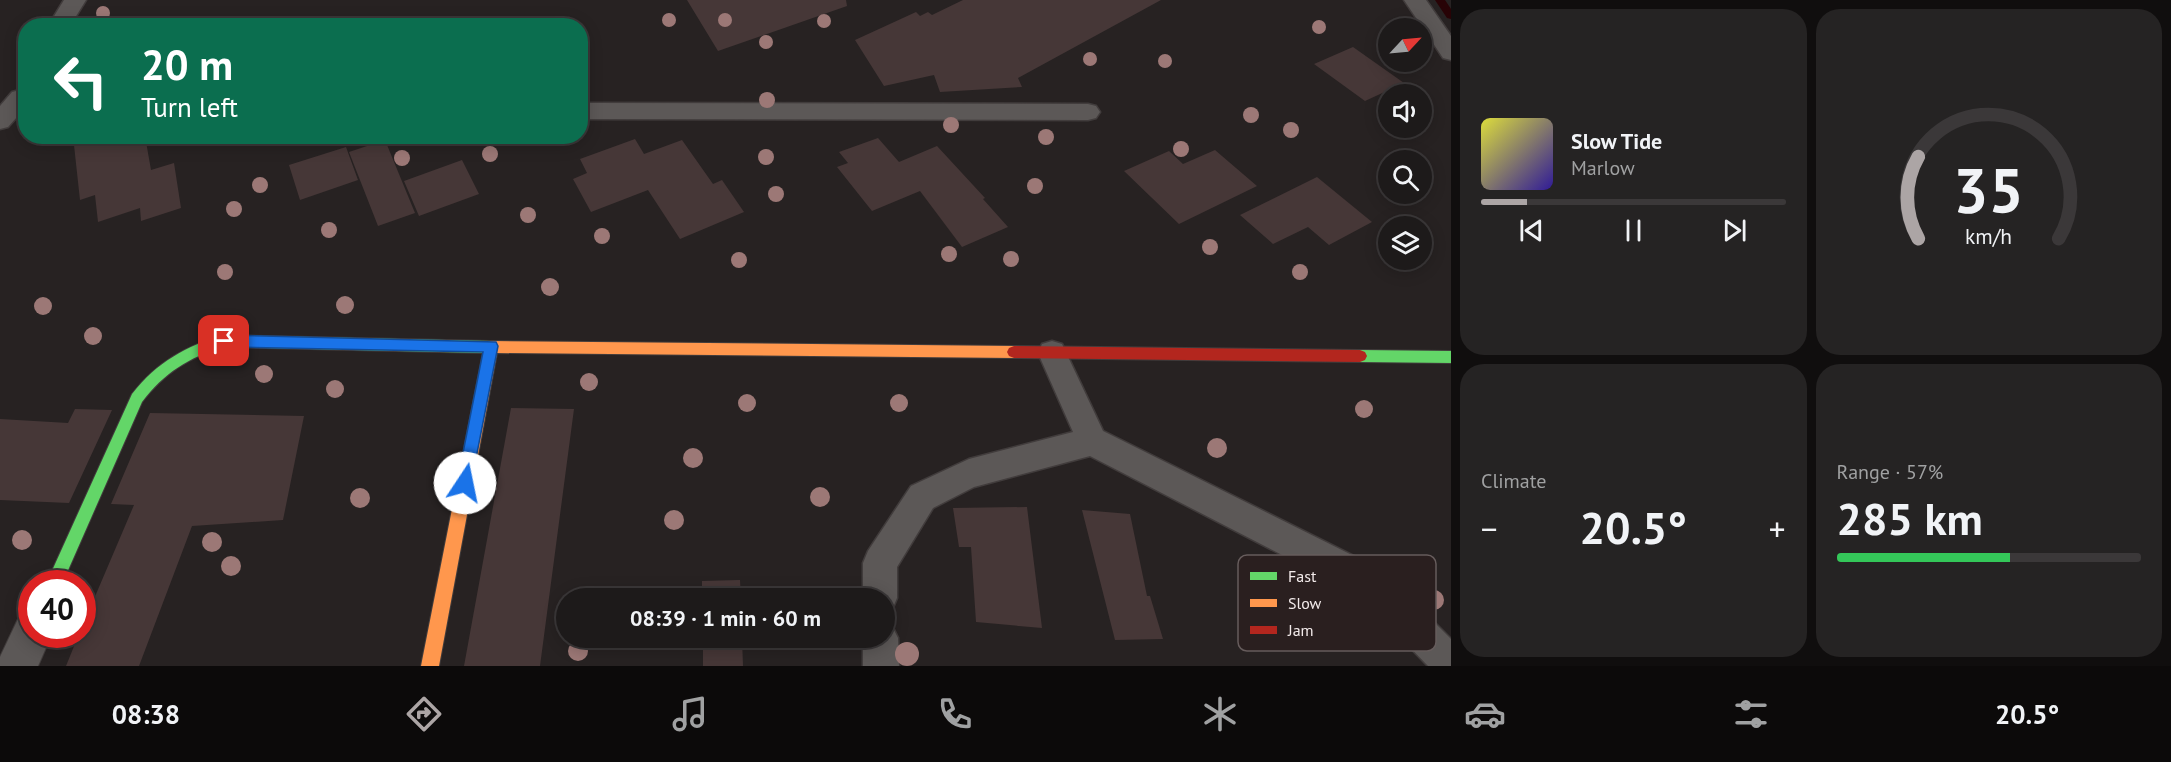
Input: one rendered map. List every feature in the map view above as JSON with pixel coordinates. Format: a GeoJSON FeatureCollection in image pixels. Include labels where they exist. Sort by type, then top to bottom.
{"type":"FeatureCollection","features":[{"type":"Feature","properties":{"kind":"street"},"geometry":{"type":"LineString","coordinates":[[60,570],[137,398],[150,376],[168,361],[196,347],[224,341],[1451,357]]}},
{"type":"Feature","properties":{"kind":"street"},"geometry":{"type":"LineString","coordinates":[[430,666],[491,346]]}},
{"type":"Feature","properties":{"kind":"street"},"geometry":{"type":"LineString","coordinates":[[17,666],[25,648]]}},
{"type":"Feature","properties":{"kind":"lane"},"geometry":{"type":"LineString","coordinates":[[64,18],[75,0]]}},
{"type":"Feature","properties":{"kind":"lane"},"geometry":{"type":"LineString","coordinates":[[1415,0],[1451,53]]}},
{"type":"Feature","properties":{"kind":"lane"},"geometry":{"type":"LineString","coordinates":[[0,121],[18,101]]}},
{"type":"Feature","properties":{"kind":"lane"},"geometry":{"type":"LineString","coordinates":[[588,111],[1088,112]]}},
{"type":"Feature","properties":{"kind":"lane"},"geometry":{"type":"LineString","coordinates":[[1052,353],[1092,441],[1317,555]]}},
{"type":"Feature","properties":{"kind":"lane"},"geometry":{"type":"LineString","coordinates":[[880,588],[880,563],[922,497],[969,474],[1092,441]]}},
{"type":"Feature","properties":{"kind":"lane"},"geometry":{"type":"LineString","coordinates":[[880,648],[881,666]]}},
{"type":"Feature","properties":{"kind":"lane"},"geometry":{"type":"LineString","coordinates":[[1436,649],[1451,664]]}},
{"type":"Feature","properties":{"kind":"building"},"geometry":{"type":"Polygon","coordinates":[[[687,0],[846,0],[847,6],[718,51],[687,0]]]}},
{"type":"Feature","properties":{"kind":"building"},"geometry":{"type":"Polygon","coordinates":[[[963,0],[1161,0],[1018,78],[1022,87],[940,92],[934,75],[884,86],[855,40],[916,12],[920,16],[928,12],[932,15],[963,0]]]}},
{"type":"Feature","properties":{"kind":"building"},"geometry":{"type":"Polygon","coordinates":[[[1353,47],[1378,65],[1378,72],[1388,72],[1404,83],[1378,84],[1378,95],[1365,101],[1314,64],[1353,47]]]}},
{"type":"Feature","properties":{"kind":"building"},"geometry":{"type":"Polygon","coordinates":[[[878,138],[899,162],[937,146],[985,198],[983,199],[1008,227],[962,247],[920,191],[872,211],[837,167],[848,163],[839,152],[878,138]]]}},
{"type":"Feature","properties":{"kind":"building"},"geometry":{"type":"Polygon","coordinates":[[[635,139],[644,154],[682,140],[713,184],[722,180],[744,212],[680,239],[648,190],[591,212],[573,179],[587,173],[580,159],[635,139]]]}},
{"type":"Feature","properties":{"kind":"building"},"geometry":{"type":"Polygon","coordinates":[[[146,144],[151,170],[174,163],[181,208],[141,221],[140,208],[98,222],[95,195],[80,200],[74,145],[146,144]]]}},
{"type":"Feature","properties":{"kind":"building"},"geometry":{"type":"Polygon","coordinates":[[[373,144],[387,144],[415,213],[378,226],[349,152],[373,144]]]}},
{"type":"Feature","properties":{"kind":"building"},"geometry":{"type":"Polygon","coordinates":[[[346,147],[358,180],[300,200],[289,165],[346,147]]]}},
{"type":"Feature","properties":{"kind":"building"},"geometry":{"type":"Polygon","coordinates":[[[1215,150],[1257,186],[1179,224],[1124,171],[1169,151],[1183,164],[1215,150]]]}},
{"type":"Feature","properties":{"kind":"building"},"geometry":{"type":"Polygon","coordinates":[[[462,160],[479,194],[419,216],[404,181],[462,160]]]}},
{"type":"Feature","properties":{"kind":"building"},"geometry":{"type":"Polygon","coordinates":[[[1317,177],[1372,222],[1329,245],[1308,227],[1273,244],[1240,215],[1317,177]]]}},
{"type":"Feature","properties":{"kind":"building"},"geometry":{"type":"Polygon","coordinates":[[[511,408],[574,409],[540,666],[464,666],[511,408]]]}},
{"type":"Feature","properties":{"kind":"building"},"geometry":{"type":"Polygon","coordinates":[[[75,409],[112,410],[69,503],[0,500],[0,419],[68,423],[75,409]]]}},
{"type":"Feature","properties":{"kind":"building"},"geometry":{"type":"Polygon","coordinates":[[[150,413],[304,416],[283,520],[192,526],[139,666],[66,666],[73,648],[96,648],[96,594],[134,505],[111,504],[150,413]]]}},
{"type":"Feature","properties":{"kind":"building"},"geometry":{"type":"Polygon","coordinates":[[[1027,507],[1042,628],[976,622],[971,547],[959,547],[953,508],[1027,507]]]}},
{"type":"Feature","properties":{"kind":"building"},"geometry":{"type":"Polygon","coordinates":[[[1082,510],[1130,514],[1147,596],[1150,596],[1163,639],[1115,640],[1082,510]]]}},
{"type":"Feature","properties":{"kind":"building"},"geometry":{"type":"Polygon","coordinates":[[[740,580],[740,588],[702,588],[702,581],[740,580]]]}},
{"type":"Feature","properties":{"kind":"building"},"geometry":{"type":"Polygon","coordinates":[[[703,648],[742,648],[743,666],[703,666],[703,648]]]}},
{"type":"Feature","properties":{"kind":"waterway"},"geometry":{"type":"LineString","coordinates":[[1440,0],[1451,16]]}},
{"type":"Feature","properties":{"kind":"traffic: fast"},"geometry":{"type":"LineString","coordinates":[[60,570],[137,398],[165,368],[186,355],[224,341],[491,347],[490,352]]}},
{"type":"Feature","properties":{"kind":"traffic: fast"},"geometry":{"type":"LineString","coordinates":[[1360,356],[1451,357]]}},
{"type":"Feature","properties":{"kind":"traffic: slow"},"geometry":{"type":"LineString","coordinates":[[491,347],[1014,352]]}},
{"type":"Feature","properties":{"kind":"traffic: slow"},"geometry":{"type":"LineString","coordinates":[[430,666],[490,352]]}},
{"type":"Feature","properties":{"kind":"traffic: jam"},"geometry":{"type":"LineString","coordinates":[[1014,352],[1360,356]]}},
{"type":"Feature","properties":{"kind":"route"},"geometry":{"type":"LineString","coordinates":[[224,341],[491,346],[465,483]]}}]}
